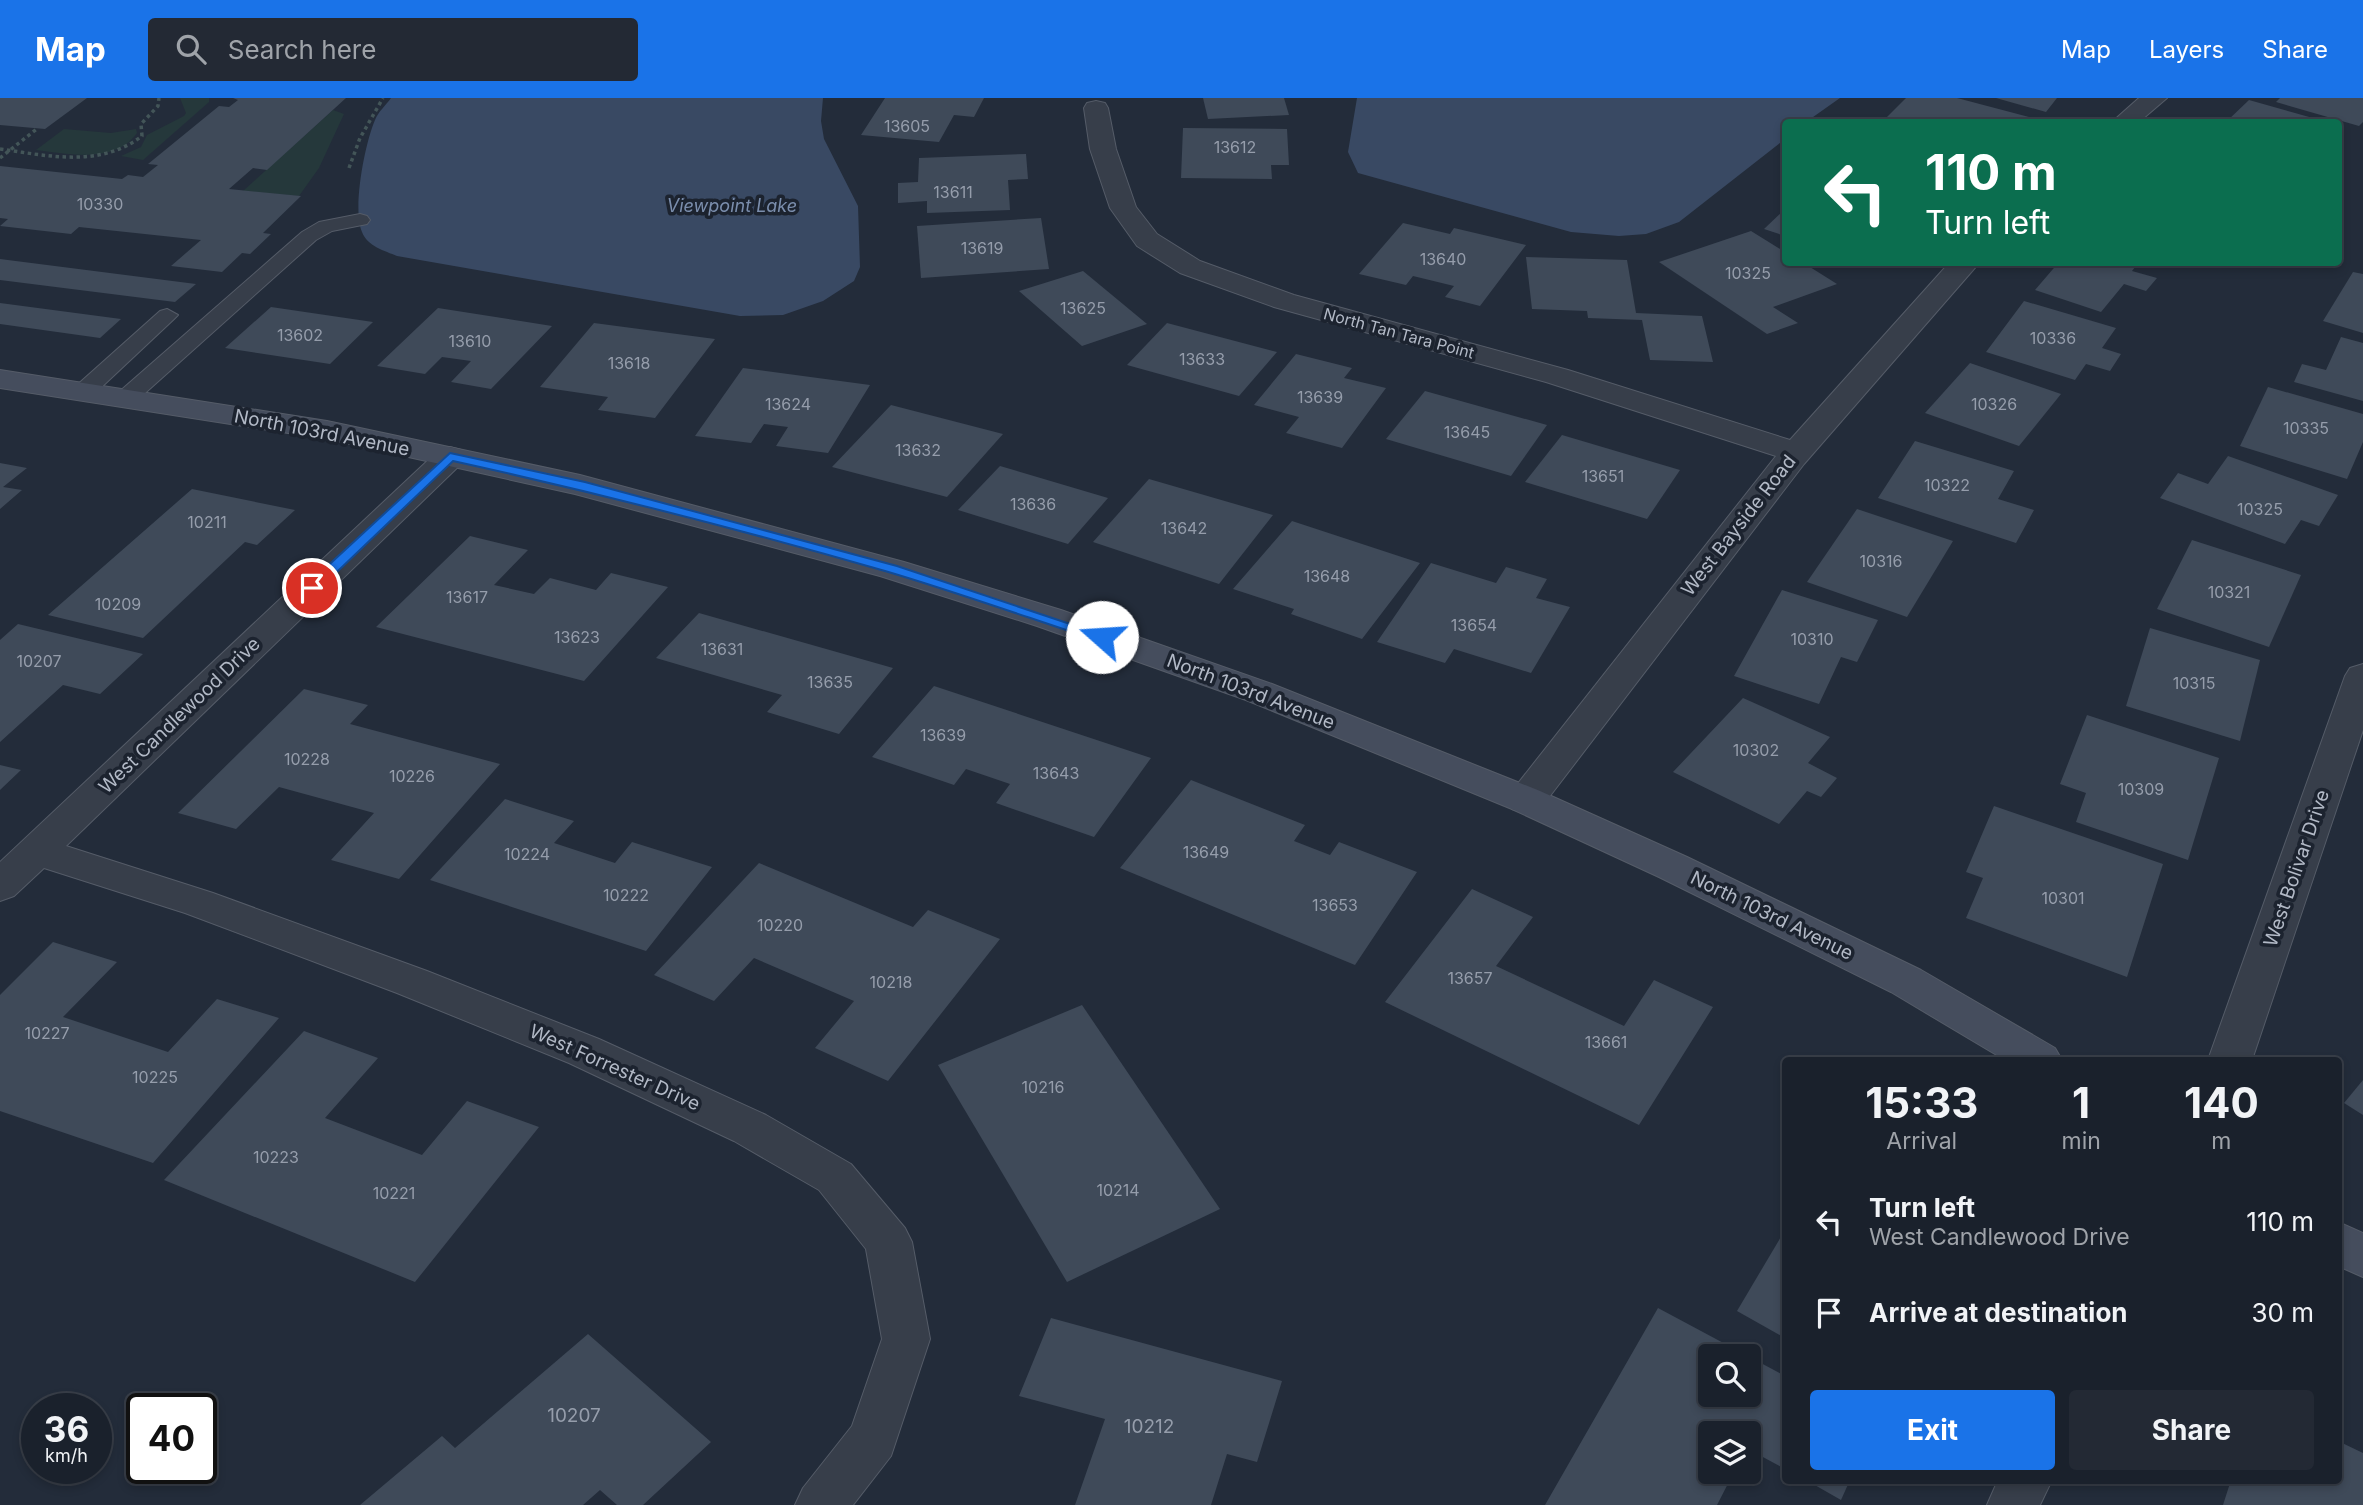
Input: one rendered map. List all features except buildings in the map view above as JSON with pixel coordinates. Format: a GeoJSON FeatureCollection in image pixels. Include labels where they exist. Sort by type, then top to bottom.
{"type":"FeatureCollection","features":[{"type":"Feature","properties":{"kind":"street"},"geometry":{"type":"LineString","coordinates":[[2128,119],[2155,98]]}},
{"type":"Feature","properties":{"kind":"street","name":"North Tan Tara Point"},"geometry":{"type":"LineString","coordinates":[[1096,108],[1104,149],[1123,208],[1147,240],[1190,267],[1284,301],[1557,376],[1795,452]]}},
{"type":"Feature","properties":{"kind":"street","name":"West Bayside Road"},"geometry":{"type":"LineString","coordinates":[[1526,800],[1795,452],[1868,367],[1962,266]]}},
{"type":"Feature","properties":{"kind":"street","name":"North 103rd Avenue"},"geometry":{"type":"LineString","coordinates":[[0,379],[327,430],[450,457],[709,518],[892,569],[1049,618],[1259,692],[1526,800],[1673,867],[1906,981],[2035,1057]]}},
{"type":"Feature","properties":{"kind":"street","name":"West Candlewood Drive"},"geometry":{"type":"LineString","coordinates":[[0,886],[450,457]]}},
{"type":"Feature","properties":{"kind":"street","name":"West Bolivar Drive"},"geometry":{"type":"LineString","coordinates":[[2231,1057],[2361,688]]}},
{"type":"Feature","properties":{"kind":"street","name":"West Forrester Drive"},"geometry":{"type":"LineString","coordinates":[[37,851],[224,912],[412,982],[584,1051],[750,1128],[835,1177],[888,1242],[906,1339],[873,1439],[821,1505]]}},
{"type":"Feature","properties":{"kind":"street"},"geometry":{"type":"LineString","coordinates":[[2342,1244],[2363,1257]]}},
{"type":"Feature","properties":{"kind":"street"},"geometry":{"type":"LineString","coordinates":[[2013,1505],[2024,1484]]}},
{"type":"Feature","properties":{"kind":"lane"},"geometry":{"type":"LineString","coordinates":[[127,397],[309,236],[326,226],[360,219]]}},
{"type":"Feature","properties":{"kind":"lane"},"geometry":{"type":"LineString","coordinates":[[84,391],[167,315]]}},
{"type":"Feature","properties":{"kind":"path"},"geometry":{"type":"LineString","coordinates":[[0,149],[85,157],[114,153],[142,136],[141,124],[158,106],[159,98]]}},
{"type":"Feature","properties":{"kind":"path"},"geometry":{"type":"LineString","coordinates":[[349,168],[360,138],[383,98]]}},
{"type":"Feature","properties":{"kind":"path"},"geometry":{"type":"LineString","coordinates":[[0,158],[38,128]]}},
{"type":"Feature","properties":{"kind":"shaded area"},"geometry":{"type":"Polygon","coordinates":[[[180,98],[209,98],[209,102],[143,160],[121,156],[141,147],[147,135],[184,116],[186,113],[180,98]]]}},
{"type":"Feature","properties":{"kind":"shaded area"},"geometry":{"type":"Polygon","coordinates":[[[333,110],[344,114],[319,168],[299,196],[243,191],[333,110]]]}},
{"type":"Feature","properties":{"kind":"shaded area"},"geometry":{"type":"Polygon","coordinates":[[[64,129],[111,133],[136,129],[137,133],[128,143],[104,153],[76,155],[36,150],[64,129]]]}},
{"type":"Feature","properties":{"kind":"water","name":"Viewpoint Lake"},"geometry":{"type":"Polygon","coordinates":[[[391,98],[823,98],[821,121],[824,139],[858,206],[860,267],[854,281],[823,301],[783,315],[740,316],[397,256],[377,247],[364,237],[358,208],[361,176],[371,130],[378,114],[391,98]]]}},
{"type":"Feature","properties":{"kind":"water"},"geometry":{"type":"Polygon","coordinates":[[[1357,98],[1840,98],[1810,119],[1782,119],[1782,141],[1679,222],[1646,234],[1619,236],[1571,232],[1358,173],[1348,152],[1357,98]]]}},
{"type":"Feature","properties":{"kind":"route"},"geometry":{"type":"LineString","coordinates":[[312,588],[450,457],[580,485],[735,525],[892,569],[1102,637]]}}]}
